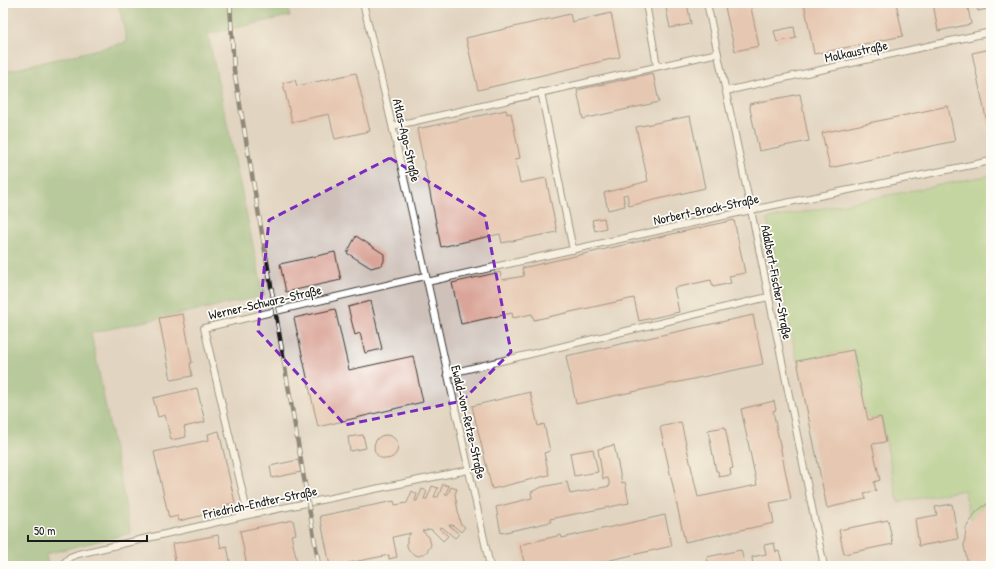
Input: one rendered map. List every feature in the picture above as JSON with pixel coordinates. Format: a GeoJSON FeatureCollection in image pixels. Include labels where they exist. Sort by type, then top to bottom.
{"type":"FeatureCollection","features":[{"type":"Feature","properties":{"kind":"lane","name":"Atlas-Ago-Straße"},"geometry":{"type":"LineString","coordinates":[[363,3],[393,126],[426,279]]}},
{"type":"Feature","properties":{"kind":"lane"},"geometry":{"type":"LineString","coordinates":[[646,3],[657,66]]}},
{"type":"Feature","properties":{"kind":"lane","name":"Adalbert-Fischer-Straße"},"geometry":{"type":"LineString","coordinates":[[707,3],[824,566]]}},
{"type":"Feature","properties":{"kind":"lane","name":"Molkaustraße"},"geometry":{"type":"LineString","coordinates":[[726,91],[991,32]]}},
{"type":"Feature","properties":{"kind":"lane"},"geometry":{"type":"LineString","coordinates":[[393,126],[718,52]]}},
{"type":"Feature","properties":{"kind":"lane"},"geometry":{"type":"LineString","coordinates":[[541,92],[573,250]]}},
{"type":"Feature","properties":{"kind":"lane","name":"Norbert-Brock-Straße"},"geometry":{"type":"LineString","coordinates":[[426,279],[573,250],[751,210],[991,161]]}},
{"type":"Feature","properties":{"kind":"lane","name":"Ewald-von-Retze-Straße"},"geometry":{"type":"LineString","coordinates":[[426,279],[490,566]]}},
{"type":"Feature","properties":{"kind":"lane","name":"Werner-Schwarz-Straße"},"geometry":{"type":"LineString","coordinates":[[248,515],[204,328],[276,310],[426,279]]}},
{"type":"Feature","properties":{"kind":"lane"},"geometry":{"type":"LineString","coordinates":[[447,374],[768,297]]}},
{"type":"Feature","properties":{"kind":"lane","name":"Friedrich-Endter-Straße"},"geometry":{"type":"LineString","coordinates":[[61,566],[70,557],[78,554],[248,515],[468,470]]}},
{"type":"Feature","properties":{"kind":"highlighted area"},"geometry":{"type":"Polygon","coordinates":[[[390,158],[485,216],[511,352],[462,401],[345,425],[258,331],[269,220],[390,158]]]}},
{"type":"Feature","properties":{"kind":"shaded area"},"geometry":{"type":"Polygon","coordinates":[[[3,3],[118,3],[127,42],[3,72],[3,3]]]}},
{"type":"Feature","properties":{"kind":"shaded area"},"geometry":{"type":"Polygon","coordinates":[[[204,3],[991,3],[991,566],[48,566],[45,554],[131,533],[91,333],[264,296],[208,34],[204,3]]]}},
{"type":"Feature","properties":{"kind":"green space"},"geometry":{"type":"Polygon","coordinates":[[[118,3],[287,3],[290,16],[208,34],[264,296],[91,333],[131,533],[46,554],[48,566],[3,566],[3,72],[127,42],[118,3]]]}},
{"type":"Feature","properties":{"kind":"green space"},"geometry":{"type":"Polygon","coordinates":[[[991,175],[991,501],[983,505],[971,519],[964,490],[898,502],[881,417],[868,420],[853,350],[797,361],[767,219],[991,175]]]}},
{"type":"Feature","properties":{"kind":"building"},"geometry":{"type":"Polygon","coordinates":[[[665,3],[687,3],[691,24],[670,28],[665,3]]]}},
{"type":"Feature","properties":{"kind":"building"},"geometry":{"type":"Polygon","coordinates":[[[724,3],[750,3],[759,46],[735,51],[724,3]]]}},
{"type":"Feature","properties":{"kind":"building"},"geometry":{"type":"Polygon","coordinates":[[[804,3],[896,3],[903,36],[814,54],[804,3]]]}},
{"type":"Feature","properties":{"kind":"building"},"geometry":{"type":"Polygon","coordinates":[[[933,3],[967,3],[971,24],[938,31],[933,3]]]}},
{"type":"Feature","properties":{"kind":"building"},"geometry":{"type":"Polygon","coordinates":[[[976,3],[991,3],[991,8],[978,11],[976,3]]]}},
{"type":"Feature","properties":{"kind":"building"},"geometry":{"type":"Polygon","coordinates":[[[611,13],[620,57],[478,90],[466,38],[570,14],[572,22],[611,13]]]}},
{"type":"Feature","properties":{"kind":"building"},"geometry":{"type":"Polygon","coordinates":[[[794,27],[796,38],[777,42],[774,31],[794,27]]]}},
{"type":"Feature","properties":{"kind":"building"},"geometry":{"type":"Polygon","coordinates":[[[991,49],[991,132],[989,132],[972,53],[991,49]]]}},
{"type":"Feature","properties":{"kind":"building"},"geometry":{"type":"Polygon","coordinates":[[[356,73],[370,131],[335,139],[329,114],[292,122],[283,83],[295,80],[297,86],[356,73]]]}},
{"type":"Feature","properties":{"kind":"building"},"geometry":{"type":"Polygon","coordinates":[[[653,73],[659,102],[583,119],[577,90],[653,73]]]}},
{"type":"Feature","properties":{"kind":"building"},"geometry":{"type":"Polygon","coordinates":[[[800,94],[809,141],[759,151],[749,104],[800,94]]]}},
{"type":"Feature","properties":{"kind":"building"},"geometry":{"type":"Polygon","coordinates":[[[948,106],[955,141],[830,168],[822,133],[948,106]]]}},
{"type":"Feature","properties":{"kind":"building"},"geometry":{"type":"Polygon","coordinates":[[[506,110],[507,114],[511,113],[520,158],[515,159],[520,183],[546,178],[557,232],[502,243],[500,234],[441,247],[417,129],[506,110]]]}},
{"type":"Feature","properties":{"kind":"building"},"geometry":{"type":"Polygon","coordinates":[[[690,116],[705,188],[629,206],[627,194],[623,195],[625,206],[608,210],[604,193],[648,181],[636,127],[690,116]]]}},
{"type":"Feature","properties":{"kind":"building"},"geometry":{"type":"Polygon","coordinates":[[[604,218],[606,228],[595,231],[592,220],[604,218]]]}},
{"type":"Feature","properties":{"kind":"building"},"geometry":{"type":"Polygon","coordinates":[[[734,220],[745,273],[729,276],[731,283],[713,287],[711,280],[674,288],[679,312],[639,321],[634,298],[534,320],[532,314],[513,318],[512,313],[461,324],[452,283],[500,272],[502,280],[524,276],[522,268],[734,220]]]}},
{"type":"Feature","properties":{"kind":"building"},"geometry":{"type":"Polygon","coordinates":[[[356,236],[384,254],[384,261],[382,265],[371,268],[347,253],[356,236]]]}},
{"type":"Feature","properties":{"kind":"building"},"geometry":{"type":"Polygon","coordinates":[[[335,252],[341,280],[286,292],[280,264],[335,252]]]}},
{"type":"Feature","properties":{"kind":"building"},"geometry":{"type":"Polygon","coordinates":[[[371,301],[382,349],[365,353],[360,333],[355,335],[348,307],[371,301]]]}},
{"type":"Feature","properties":{"kind":"building"},"geometry":{"type":"Polygon","coordinates":[[[335,309],[349,370],[413,356],[423,402],[318,427],[294,318],[335,309]]]}},
{"type":"Feature","properties":{"kind":"building"},"geometry":{"type":"Polygon","coordinates":[[[183,314],[192,363],[190,363],[192,376],[171,380],[159,318],[183,314]]]}},
{"type":"Feature","properties":{"kind":"building"},"geometry":{"type":"Polygon","coordinates":[[[753,315],[763,364],[576,404],[566,356],[753,315]]]}},
{"type":"Feature","properties":{"kind":"building"},"geometry":{"type":"Polygon","coordinates":[[[853,350],[868,420],[881,417],[886,442],[872,444],[880,480],[874,482],[876,491],[864,493],[866,499],[827,508],[797,361],[853,350]]]}},
{"type":"Feature","properties":{"kind":"building"},"geometry":{"type":"Polygon","coordinates":[[[197,388],[205,422],[184,427],[186,437],[171,440],[165,415],[158,417],[153,398],[197,388]]]}},
{"type":"Feature","properties":{"kind":"building"},"geometry":{"type":"Polygon","coordinates":[[[530,392],[538,426],[544,424],[550,451],[544,453],[549,475],[492,489],[472,406],[530,392]]]}},
{"type":"Feature","properties":{"kind":"building"},"geometry":{"type":"Polygon","coordinates":[[[774,401],[776,410],[773,411],[791,499],[770,503],[774,523],[685,542],[660,427],[681,422],[698,497],[757,485],[741,409],[774,401]]]}},
{"type":"Feature","properties":{"kind":"building"},"geometry":{"type":"Polygon","coordinates":[[[725,427],[733,468],[730,469],[731,475],[719,477],[718,471],[716,471],[708,430],[725,427]]]}},
{"type":"Feature","properties":{"kind":"building"},"geometry":{"type":"Polygon","coordinates":[[[219,431],[235,503],[224,505],[225,510],[179,521],[178,516],[169,518],[154,452],[209,440],[208,434],[219,431]]]}},
{"type":"Feature","properties":{"kind":"building"},"geometry":{"type":"Polygon","coordinates":[[[363,435],[366,448],[350,451],[348,437],[363,435]]]}},
{"type":"Feature","properties":{"kind":"building"},"geometry":{"type":"Polygon","coordinates":[[[386,435],[391,436],[397,442],[397,452],[391,458],[386,459],[381,458],[375,452],[374,447],[375,442],[381,436],[386,435]]]}},
{"type":"Feature","properties":{"kind":"building"},"geometry":{"type":"Polygon","coordinates":[[[614,445],[622,483],[625,482],[629,503],[550,519],[551,522],[501,533],[496,507],[532,498],[531,492],[542,487],[567,482],[570,494],[610,486],[608,478],[603,479],[598,449],[614,445]]]}},
{"type":"Feature","properties":{"kind":"building"},"geometry":{"type":"Polygon","coordinates":[[[593,449],[598,472],[574,476],[570,453],[593,449]]]}},
{"type":"Feature","properties":{"kind":"building"},"geometry":{"type":"Polygon","coordinates":[[[298,460],[301,472],[272,478],[270,466],[298,460]]]}},
{"type":"Feature","properties":{"kind":"building"},"geometry":{"type":"Polygon","coordinates":[[[443,484],[449,486],[445,495],[448,494],[451,487],[457,489],[455,494],[460,523],[465,527],[461,532],[453,525],[449,525],[459,534],[455,538],[442,527],[439,528],[448,536],[443,541],[431,529],[422,531],[429,537],[431,545],[427,552],[419,556],[409,551],[407,546],[407,538],[411,533],[393,537],[397,557],[389,559],[389,555],[348,563],[349,566],[330,566],[320,516],[394,501],[395,505],[407,503],[412,491],[417,494],[415,501],[417,501],[422,489],[427,491],[424,499],[427,499],[432,486],[438,488],[434,497],[438,497],[443,484]]]}},
{"type":"Feature","properties":{"kind":"building"},"geometry":{"type":"Polygon","coordinates":[[[991,501],[991,566],[970,566],[964,546],[966,528],[977,511],[991,501]]]}},
{"type":"Feature","properties":{"kind":"building"},"geometry":{"type":"Polygon","coordinates":[[[952,504],[958,539],[919,546],[915,519],[937,515],[935,507],[952,504]]]}},
{"type":"Feature","properties":{"kind":"building"},"geometry":{"type":"Polygon","coordinates":[[[665,515],[672,546],[584,566],[525,566],[520,545],[561,535],[562,538],[665,515]]]}},
{"type":"Feature","properties":{"kind":"building"},"geometry":{"type":"Polygon","coordinates":[[[293,520],[296,534],[291,535],[298,566],[247,566],[240,531],[293,520]]]}},
{"type":"Feature","properties":{"kind":"building"},"geometry":{"type":"Polygon","coordinates":[[[888,520],[893,544],[844,554],[839,530],[888,520]]]}},
{"type":"Feature","properties":{"kind":"building"},"geometry":{"type":"Polygon","coordinates":[[[218,535],[221,548],[227,546],[231,566],[176,566],[172,544],[218,535]]]}},
{"type":"Feature","properties":{"kind":"building"},"geometry":{"type":"Polygon","coordinates":[[[774,543],[776,552],[779,551],[783,566],[753,566],[752,557],[766,554],[764,545],[774,543]]]}},
{"type":"Feature","properties":{"kind":"building"},"geometry":{"type":"Polygon","coordinates":[[[741,550],[745,566],[709,566],[707,557],[741,550]]]}},
{"type":"Feature","properties":{"kind":"railway"},"geometry":{"type":"LineString","coordinates":[[230,3],[234,70],[319,566]]}}]}
